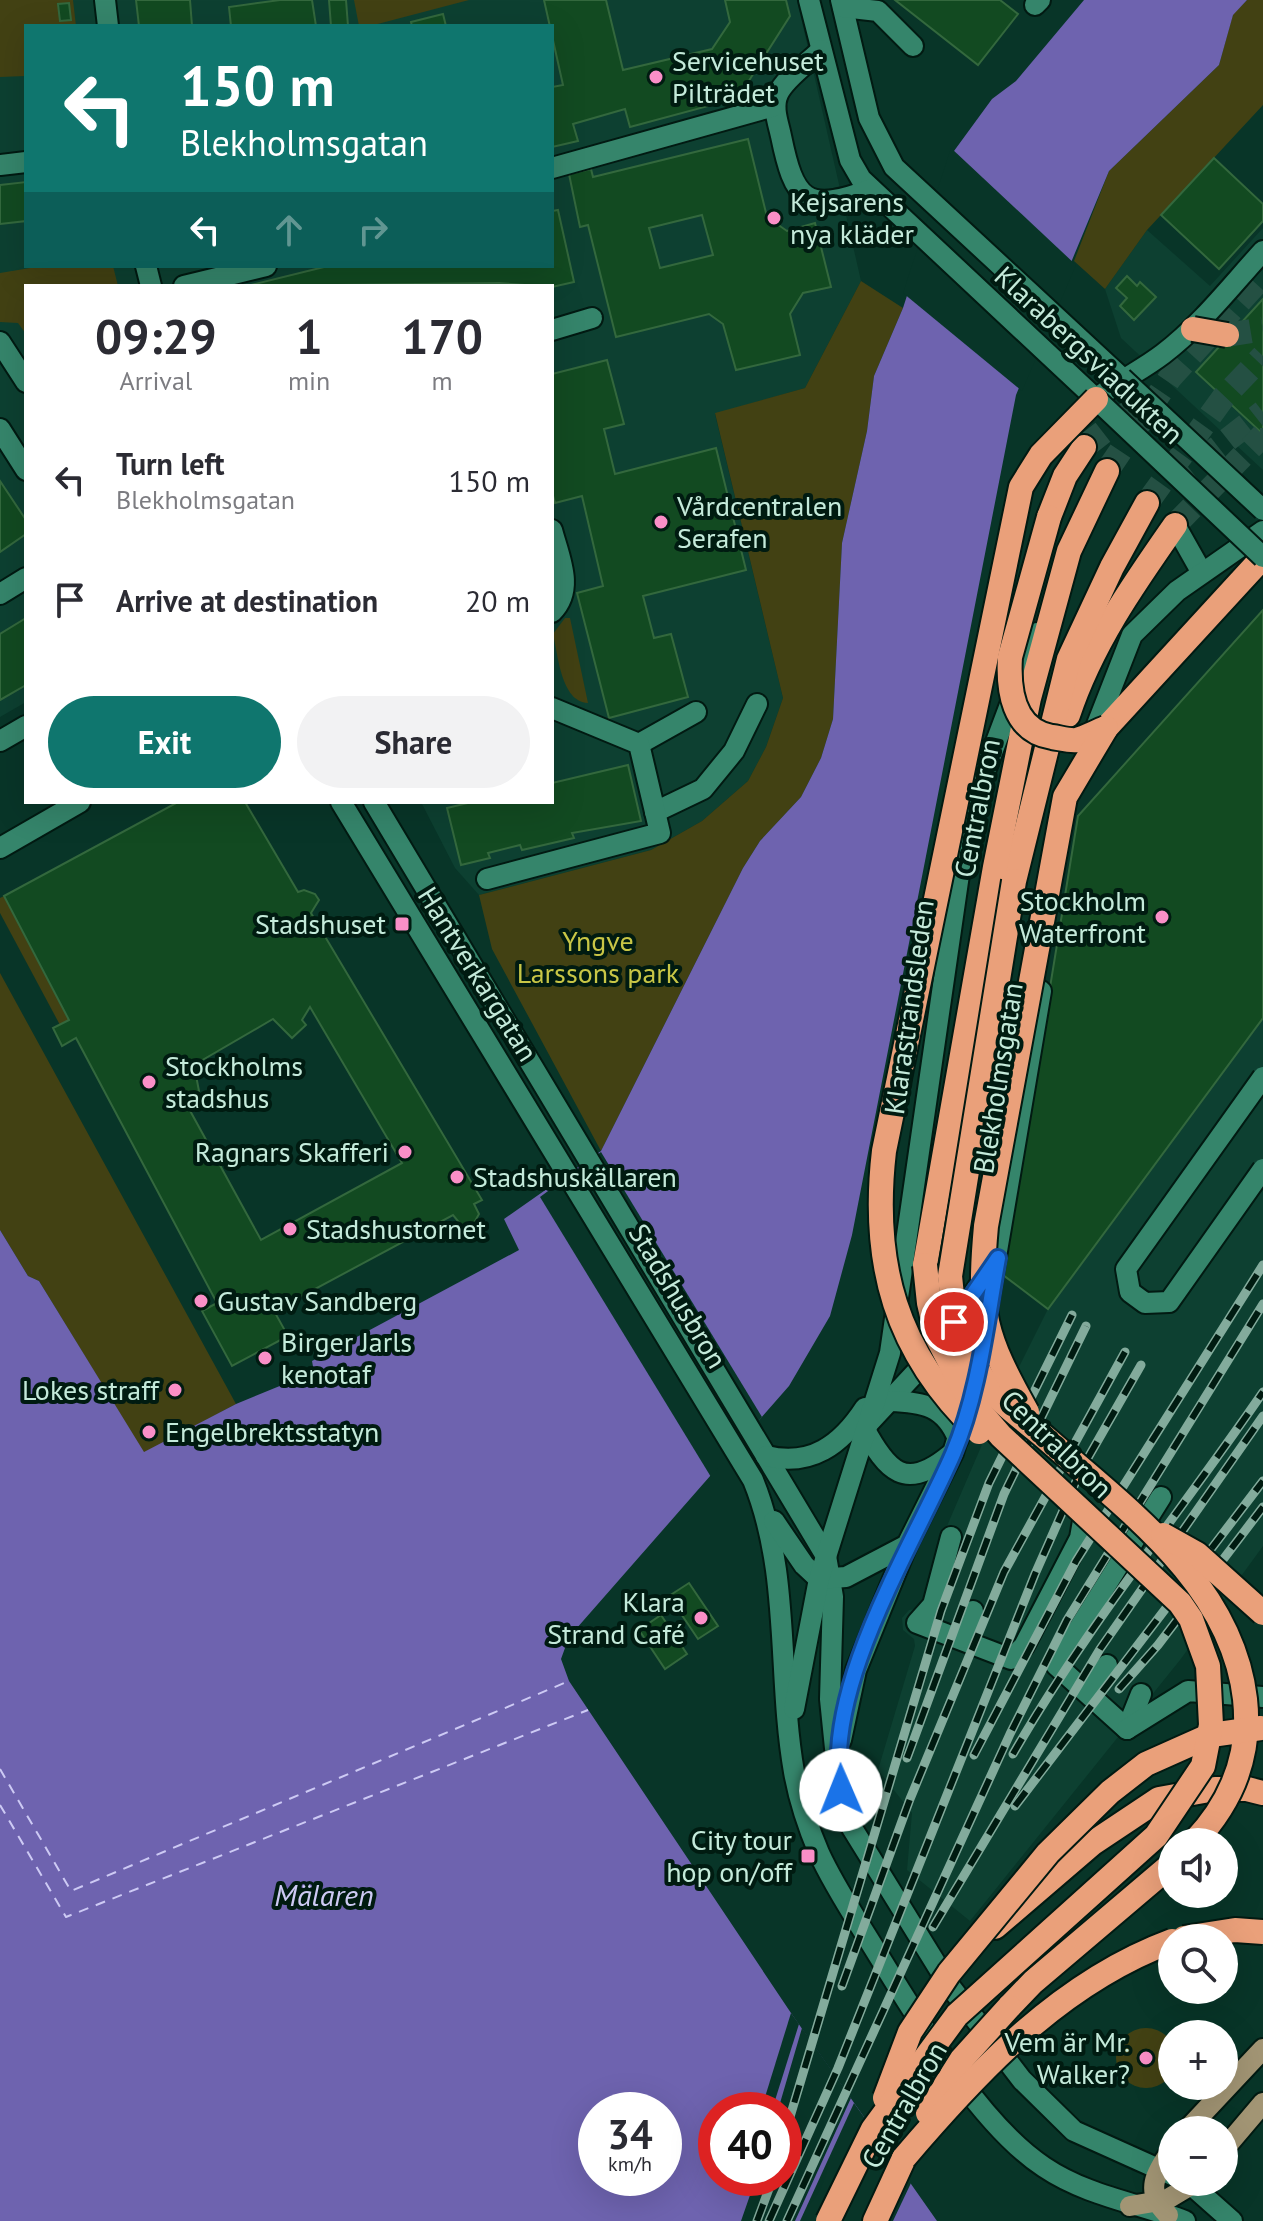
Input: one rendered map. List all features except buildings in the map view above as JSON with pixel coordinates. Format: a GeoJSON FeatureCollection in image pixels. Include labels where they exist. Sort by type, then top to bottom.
{"type":"FeatureCollection","features":[{"type":"Feature","properties":{"kind":"highway"},"geometry":{"type":"LineString","coordinates":[[1193,329],[1227,335]]}},
{"type":"Feature","properties":{"kind":"highway"},"geometry":{"type":"LineString","coordinates":[[1059,1489],[992,1444],[952,1406],[916,1357],[894,1305],[881,1248],[878,1201],[887,1135],[1021,487],[1041,455],[1071,421],[1096,399]]}},
{"type":"Feature","properties":{"kind":"highway"},"geometry":{"type":"LineString","coordinates":[[1084,447],[1065,476],[1049,517],[1010,657],[1008,682],[1012,701],[1024,722],[1045,736],[1074,741],[1106,728]]}},
{"type":"Feature","properties":{"kind":"highway","name":"Klarastrandsleden"},"geometry":{"type":"LineString","coordinates":[[1069,551],[1107,471]]}},
{"type":"Feature","properties":{"kind":"highway"},"geometry":{"type":"LineString","coordinates":[[1005,874],[1069,659],[1112,567],[1147,503]]}},
{"type":"Feature","properties":{"kind":"highway"},"geometry":{"type":"LineString","coordinates":[[1005,874],[1074,696],[1126,595],[1175,525]]}},
{"type":"Feature","properties":{"kind":"highway","name":"Centralbron"},"geometry":{"type":"LineString","coordinates":[[1069,551],[1029,698],[950,1276],[953,1312],[964,1344],[988,1386],[1147,1526],[1213,1606],[1242,1678],[1247,1722],[1242,1766],[1222,1805],[1205,1828]]}},
{"type":"Feature","properties":{"kind":"highway"},"geometry":{"type":"LineString","coordinates":[[1038,1431],[993,1350],[984,1318],[981,1281],[985,1240],[1065,797],[1106,728],[1263,557]]}},
{"type":"Feature","properties":{"kind":"highway","name":"Centralbron"},"geometry":{"type":"LineString","coordinates":[[828,2221],[873,2129],[957,2015],[1156,1836],[1203,1766],[1211,1725],[1212,1695],[1208,1666],[1191,1619],[1180,1603],[1001,1436],[969,1399],[937,1337],[925,1265],[929,1229],[1005,874]]}},
{"type":"Feature","properties":{"kind":"highway"},"geometry":{"type":"LineString","coordinates":[[1147,1526],[1197,1554],[1263,1613]]}},
{"type":"Feature","properties":{"kind":"highway"},"geometry":{"type":"LineString","coordinates":[[873,2129],[910,2032],[967,1952],[1048,1853],[1110,1792],[1146,1764],[1211,1735],[1263,1728]]}},
{"type":"Feature","properties":{"kind":"highway"},"geometry":{"type":"LineString","coordinates":[[967,1952],[1093,1843],[1159,1799],[1215,1789],[1247,1789],[1263,1793]]}},
{"type":"Feature","properties":{"kind":"highway","name":"Centralbron"},"geometry":{"type":"LineString","coordinates":[[875,2221],[904,2158],[962,2059],[1033,1982],[1158,1876]]}},
{"type":"Feature","properties":{"kind":"highway"},"geometry":{"type":"LineString","coordinates":[[1238,1930],[1263,1932]]}},
{"type":"Feature","properties":{"kind":"highway"},"geometry":{"type":"LineString","coordinates":[[904,2158],[1011,2042],[1106,1972],[1158,1948]]}},
{"type":"Feature","properties":{"kind":"main road"},"geometry":{"type":"LineString","coordinates":[[1200,2116],[1263,2049]]}},
{"type":"Feature","properties":{"kind":"main road"},"geometry":{"type":"LineString","coordinates":[[1238,2132],[1263,2103]]}},
{"type":"Feature","properties":{"kind":"main road"},"geometry":{"type":"LineString","coordinates":[[1158,2196],[1170,2213]]}},
{"type":"Feature","properties":{"kind":"main road"},"geometry":{"type":"LineString","coordinates":[[1170,2213],[1183,2196]]}},
{"type":"Feature","properties":{"kind":"main road"},"geometry":{"type":"LineString","coordinates":[[1130,2206],[1170,2213]]}},
{"type":"Feature","properties":{"kind":"street"},"geometry":{"type":"LineString","coordinates":[[105,0],[108,24]]}},
{"type":"Feature","properties":{"kind":"street","name":"Klarabergsviadukten"},"geometry":{"type":"LineString","coordinates":[[809,0],[850,160],[874,192],[1263,557]]}},
{"type":"Feature","properties":{"kind":"street"},"geometry":{"type":"LineString","coordinates":[[842,4],[878,11],[913,46]]}},
{"type":"Feature","properties":{"kind":"street","name":"Klarabergsviadukten"},"geometry":{"type":"LineString","coordinates":[[842,4],[869,118],[894,167],[1263,510]]}},
{"type":"Feature","properties":{"kind":"street"},"geometry":{"type":"LineString","coordinates":[[821,50],[778,92],[774,106],[790,180],[803,194],[816,200],[841,201],[874,192]]}},
{"type":"Feature","properties":{"kind":"street"},"geometry":{"type":"LineString","coordinates":[[554,167],[774,106]]}},
{"type":"Feature","properties":{"kind":"street"},"geometry":{"type":"LineString","coordinates":[[0,165],[24,162]]}},
{"type":"Feature","properties":{"kind":"street"},"geometry":{"type":"LineString","coordinates":[[1096,399],[1122,378],[1160,356],[1193,329],[1263,251]]}},
{"type":"Feature","properties":{"kind":"street"},"geometry":{"type":"LineString","coordinates":[[192,284],[258,268]]}},
{"type":"Feature","properties":{"kind":"street"},"geometry":{"type":"LineString","coordinates":[[554,329],[592,318]]}},
{"type":"Feature","properties":{"kind":"street"},"geometry":{"type":"LineString","coordinates":[[0,342],[24,379]]}},
{"type":"Feature","properties":{"kind":"street"},"geometry":{"type":"LineString","coordinates":[[0,429],[24,467]]}},
{"type":"Feature","properties":{"kind":"street"},"geometry":{"type":"LineString","coordinates":[[1175,525],[1202,573]]}},
{"type":"Feature","properties":{"kind":"street","name":"Blekholmsgatan"},"geometry":{"type":"LineString","coordinates":[[837,1768],[856,1670],[907,1545],[956,1446],[975,1381],[998,1258],[1074,786],[1132,635],[1152,612],[1263,531]]}},
{"type":"Feature","properties":{"kind":"street"},"geometry":{"type":"LineString","coordinates":[[554,538],[566,584],[559,605],[554,610]]}},
{"type":"Feature","properties":{"kind":"street","name":"Klarastrandsleden"},"geometry":{"type":"LineString","coordinates":[[1069,551],[967,819],[885,1393],[864,1428],[826,1556],[830,1699],[837,1768],[852,1828],[949,1985],[1022,2080],[1055,2115],[1074,2131],[1158,2169]]}},
{"type":"Feature","properties":{"kind":"street"},"geometry":{"type":"LineString","coordinates":[[0,594],[24,579]]}},
{"type":"Feature","properties":{"kind":"street"},"geometry":{"type":"LineString","coordinates":[[655,812],[703,789],[734,751],[757,704]]}},
{"type":"Feature","properties":{"kind":"street"},"geometry":{"type":"LineString","coordinates":[[554,709],[639,744]]}},
{"type":"Feature","properties":{"kind":"street"},"geometry":{"type":"LineString","coordinates":[[639,744],[696,712]]}},
{"type":"Feature","properties":{"kind":"street"},"geometry":{"type":"LineString","coordinates":[[0,741],[24,727]]}},
{"type":"Feature","properties":{"kind":"street"},"geometry":{"type":"LineString","coordinates":[[487,879],[660,833],[639,744]]}},
{"type":"Feature","properties":{"kind":"street"},"geometry":{"type":"LineString","coordinates":[[0,848],[77,804]]}},
{"type":"Feature","properties":{"kind":"street","name":"Hantverkargatan"},"geometry":{"type":"LineString","coordinates":[[342,804],[579,1168]]}},
{"type":"Feature","properties":{"kind":"street"},"geometry":{"type":"LineString","coordinates":[[354,825],[383,805]]}},
{"type":"Feature","properties":{"kind":"street","name":"Hantverkargatan"},"geometry":{"type":"LineString","coordinates":[[383,805],[579,1168]]}},
{"type":"Feature","properties":{"kind":"street"},"geometry":{"type":"LineString","coordinates":[[1263,1077],[1126,1269],[1130,1292],[1145,1303],[1169,1302],[1263,1169]]}},
{"type":"Feature","properties":{"kind":"street","name":"Stadshusbron"},"geometry":{"type":"LineString","coordinates":[[579,1168],[766,1456]]}},
{"type":"Feature","properties":{"kind":"street","name":"Stadshusbron"},"geometry":{"type":"LineString","coordinates":[[579,1168],[737,1447]]}},
{"type":"Feature","properties":{"kind":"street","name":"Blekholmsgatan"},"geometry":{"type":"LineString","coordinates":[[885,1393],[925,1365],[998,1258]]}},
{"type":"Feature","properties":{"kind":"street"},"geometry":{"type":"LineString","coordinates":[[864,1428],[885,1464],[906,1475],[939,1465],[956,1446],[951,1421],[938,1409],[885,1393]]}},
{"type":"Feature","properties":{"kind":"street","name":"Klarastrandsleden"},"geometry":{"type":"LineString","coordinates":[[766,1456],[784,1460],[805,1458],[837,1444],[885,1393]]}},
{"type":"Feature","properties":{"kind":"street","name":"Klarastrandsleden"},"geometry":{"type":"LineString","coordinates":[[737,1447],[763,1504],[798,1558],[826,1579]]}},
{"type":"Feature","properties":{"kind":"street"},"geometry":{"type":"LineString","coordinates":[[766,1456],[826,1556]]}},
{"type":"Feature","properties":{"kind":"street"},"geometry":{"type":"LineString","coordinates":[[1127,1729],[1056,1665],[1161,1497]]}},
{"type":"Feature","properties":{"kind":"street","name":"Klarastrandsleden"},"geometry":{"type":"LineString","coordinates":[[763,1504],[778,1574],[781,1658],[800,1801],[820,1854],[917,2017],[985,2109],[1016,2144],[1044,2167],[1079,2186],[1130,2206]]}},
{"type":"Feature","properties":{"kind":"street"},"geometry":{"type":"LineString","coordinates":[[951,1537],[933,1605],[917,1623],[1011,1659],[1024,1646],[1080,1538],[1083,1521]]}},
{"type":"Feature","properties":{"kind":"street"},"geometry":{"type":"LineString","coordinates":[[826,1579],[861,1571],[907,1545]]}},
{"type":"Feature","properties":{"kind":"street","name":"Klarastrandsleden"},"geometry":{"type":"LineString","coordinates":[[790,1727],[826,1579]]}},
{"type":"Feature","properties":{"kind":"street"},"geometry":{"type":"LineString","coordinates":[[962,1638],[973,1611]]}},
{"type":"Feature","properties":{"kind":"street"},"geometry":{"type":"LineString","coordinates":[[1088,1691],[1107,1665]]}},
{"type":"Feature","properties":{"kind":"street"},"geometry":{"type":"LineString","coordinates":[[1127,1729],[1188,1691],[1263,1697]]}},
{"type":"Feature","properties":{"kind":"street"},"geometry":{"type":"LineString","coordinates":[[1127,1729],[1141,1694]]}},
{"type":"Feature","properties":{"kind":"street"},"geometry":{"type":"LineString","coordinates":[[1206,2196],[1232,2221]]}},
{"type":"Feature","properties":{"kind":"shaded area"},"geometry":{"type":"Polygon","coordinates":[[[0,0],[797,0],[861,281],[805,388],[715,414],[783,698],[766,747],[748,781],[702,821],[651,850],[479,895],[455,868],[422,804],[554,804],[554,284],[24,284],[24,703],[0,717],[0,0]]]}},
{"type":"Feature","properties":{"kind":"shaded area"},"geometry":{"type":"Polygon","coordinates":[[[1263,228],[1263,470],[1121,338],[1105,289],[1147,230],[1210,286],[1263,228]]]}},
{"type":"Feature","properties":{"kind":"shaded area"},"geometry":{"type":"Polygon","coordinates":[[[1263,1003],[1263,1546],[1180,1660],[970,1921],[907,1870],[912,1813],[878,1770],[915,1646],[914,1639],[903,1630],[902,1618],[909,1610],[922,1608],[944,1533],[993,1419],[1048,1309],[1263,1003]]]}},
{"type":"Feature","properties":{"kind":"green space"},"geometry":{"type":"Polygon","coordinates":[[[0,0],[73,0],[76,24],[24,24],[24,76],[0,77],[0,0]]]}},
{"type":"Feature","properties":{"kind":"green space"},"geometry":{"type":"Polygon","coordinates":[[[354,0],[469,0],[378,24],[359,24],[354,0]]]}},
{"type":"Feature","properties":{"kind":"green space"},"geometry":{"type":"Polygon","coordinates":[[[1247,0],[1263,0],[1263,105],[1147,230],[1105,289],[1074,261],[1109,171],[1219,65],[1233,14],[1247,0]]]}},
{"type":"Feature","properties":{"kind":"green space"},"geometry":{"type":"Polygon","coordinates":[[[30,268],[114,268],[118,284],[24,284],[24,331],[18,323],[0,322],[0,273],[30,268]]]}},
{"type":"Feature","properties":{"kind":"green space","name":"Yngve Larssons park"},"geometry":{"type":"Polygon","coordinates":[[[861,281],[903,308],[874,376],[867,431],[842,543],[833,719],[821,758],[801,797],[760,841],[743,868],[601,1151],[492,949],[479,895],[651,850],[702,821],[748,781],[766,747],[783,698],[715,413],[805,388],[861,281]]]}},
{"type":"Feature","properties":{"kind":"green space"},"geometry":{"type":"Polygon","coordinates":[[[565,618],[570,618],[588,703],[579,701],[566,686],[554,633],[565,618]]]}},
{"type":"Feature","properties":{"kind":"green space"},"geometry":{"type":"Polygon","coordinates":[[[4,896],[69,1020],[60,1025],[0,913],[0,898],[4,896]]]}},
{"type":"Feature","properties":{"kind":"green space"},"geometry":{"type":"Polygon","coordinates":[[[0,973],[236,1404],[144,1453],[39,1281],[28,1276],[0,1230],[0,973]]]}},
{"type":"Feature","properties":{"kind":"green space"},"geometry":{"type":"Polygon","coordinates":[[[1146,2028],[1157,2031],[1158,2084],[1146,2088],[1135,2085],[1125,2079],[1119,2069],[1116,2058],[1119,2047],[1125,2037],[1135,2031],[1146,2028]]]}},
{"type":"Feature","properties":{"kind":"water","name":"Mälaren"},"geometry":{"type":"Polygon","coordinates":[[[1084,0],[1247,0],[1233,15],[1219,65],[1109,171],[1016,395],[852,1235],[830,1316],[789,1386],[569,1637],[561,1659],[569,1681],[791,2013],[937,2221],[0,2221],[0,1230],[28,1276],[39,1281],[144,1452],[236,1404],[314,1372],[312,1361],[519,1250],[504,1219],[601,1151],[743,868],[760,841],[801,797],[821,758],[833,719],[842,543],[867,431],[874,376],[903,308],[954,151],[992,99],[1016,81],[1084,0]]]}},
{"type":"Feature","properties":{"kind":"pier"},"geometry":{"type":"Polygon","coordinates":[[[951,148],[1076,265],[1022,391],[903,293],[951,148]]]}},
{"type":"Feature","properties":{"kind":"pier"},"geometry":{"type":"Polygon","coordinates":[[[601,1152],[762,1417],[711,1477],[540,1197],[601,1152]]]}},
{"type":"Feature","properties":{"kind":"pier"},"geometry":{"type":"Polygon","coordinates":[[[791,2013],[799,2024],[778,2092],[767,2092],[791,2013]]]}},
{"type":"Feature","properties":{"kind":"pier"},"geometry":{"type":"Polygon","coordinates":[[[802,2028],[851,2098],[795,2221],[741,2221],[750,2196],[802,2196],[802,2092],[783,2092],[802,2028]]]}},
{"type":"Feature","properties":{"kind":"pier"},"geometry":{"type":"Polygon","coordinates":[[[854,2103],[911,2183],[893,2221],[800,2221],[854,2103]]]}},
{"type":"Feature","properties":{"kind":"ferry route"},"geometry":{"type":"LineString","coordinates":[[0,1769],[71,1891],[569,1681]]}},
{"type":"Feature","properties":{"kind":"ferry route"},"geometry":{"type":"LineString","coordinates":[[0,1805],[66,1917],[588,1710]]}},
{"type":"Feature","properties":{"kind":"tunnel"},"geometry":{"type":"LineString","coordinates":[[1107,471],[1170,378],[1263,276]]}},
{"type":"Feature","properties":{"kind":"tunnel"},"geometry":{"type":"LineString","coordinates":[[1227,335],[1263,329]]}},
{"type":"Feature","properties":{"kind":"tunnel"},"geometry":{"type":"LineString","coordinates":[[1147,503],[1223,398],[1263,356]]}},
{"type":"Feature","properties":{"kind":"tunnel"},"geometry":{"type":"LineString","coordinates":[[1084,447],[1134,408]]}},
{"type":"Feature","properties":{"kind":"tunnel"},"geometry":{"type":"LineString","coordinates":[[1171,484],[1263,412]]}},
{"type":"Feature","properties":{"kind":"tunnel"},"geometry":{"type":"LineString","coordinates":[[1175,525],[1263,435]]}},
{"type":"Feature","properties":{"kind":"railway"},"geometry":{"type":"LineString","coordinates":[[974,1755],[1076,1561],[1263,1265]]}},
{"type":"Feature","properties":{"kind":"railway"},"geometry":{"type":"LineString","coordinates":[[787,2221],[1010,1734],[1067,1620],[1263,1304]]}},
{"type":"Feature","properties":{"kind":"railway"},"geometry":{"type":"LineString","coordinates":[[797,2092],[941,1611],[989,1483],[1072,1315]]}},
{"type":"Feature","properties":{"kind":"railway"},"geometry":{"type":"LineString","coordinates":[[907,1758],[1004,1494],[1086,1326]]}},
{"type":"Feature","properties":{"kind":"railway"},"geometry":{"type":"LineString","coordinates":[[842,1986],[910,1799],[1004,1572],[1125,1352]]}},
{"type":"Feature","properties":{"kind":"railway"},"geometry":{"type":"LineString","coordinates":[[769,2221],[838,2068],[1035,1574],[1081,1470],[1141,1365]]}},
{"type":"Feature","properties":{"kind":"railway"},"geometry":{"type":"LineString","coordinates":[[1013,1754],[1102,1616],[1263,1392]]}},
{"type":"Feature","properties":{"kind":"railway"},"geometry":{"type":"LineString","coordinates":[[933,1927],[1100,1649],[1263,1416]]}},
{"type":"Feature","properties":{"kind":"railway"},"geometry":{"type":"LineString","coordinates":[[1015,1806],[1263,1481]]}},
{"type":"Feature","properties":{"kind":"railway"},"geometry":{"type":"LineString","coordinates":[[1119,1689],[1158,1645],[1263,1507]]}},
{"type":"Feature","properties":{"kind":"railway"},"geometry":{"type":"LineString","coordinates":[[757,2221],[766,2196]]}},
{"type":"Feature","properties":{"kind":"place","name":"Servicehuset Pilträdet"},"geometry":{"type":"Point","coordinates":[656,77]}},
{"type":"Feature","properties":{"kind":"place","name":"Kejsarens nya kläder"},"geometry":{"type":"Point","coordinates":[774,218]}},
{"type":"Feature","properties":{"kind":"place","name":"Vårdcentralen Serafen"},"geometry":{"type":"Point","coordinates":[661,522]}},
{"type":"Feature","properties":{"kind":"place","name":"Stockholm Waterfront"},"geometry":{"type":"Point","coordinates":[1162,917]}},
{"type":"Feature","properties":{"kind":"place","name":"Stadshuset"},"geometry":{"type":"Point","coordinates":[402,924]}},
{"type":"Feature","properties":{"kind":"place","name":"Stockholms stadshus"},"geometry":{"type":"Point","coordinates":[149,1082]}},
{"type":"Feature","properties":{"kind":"place","name":"Ragnars Skafferi"},"geometry":{"type":"Point","coordinates":[405,1152]}},
{"type":"Feature","properties":{"kind":"place","name":"Stadshuskällaren"},"geometry":{"type":"Point","coordinates":[457,1177]}},
{"type":"Feature","properties":{"kind":"place","name":"Stadshustornet"},"geometry":{"type":"Point","coordinates":[290,1229]}},
{"type":"Feature","properties":{"kind":"place","name":"Gustav Sandberg"},"geometry":{"type":"Point","coordinates":[201,1301]}},
{"type":"Feature","properties":{"kind":"place","name":"Birger Jarls kenotaf"},"geometry":{"type":"Point","coordinates":[265,1358]}},
{"type":"Feature","properties":{"kind":"place","name":"Lokes straff"},"geometry":{"type":"Point","coordinates":[175,1390]}},
{"type":"Feature","properties":{"kind":"place","name":"Engelbrektsstatyn"},"geometry":{"type":"Point","coordinates":[149,1432]}},
{"type":"Feature","properties":{"kind":"place","name":"Klara Strand Café"},"geometry":{"type":"Point","coordinates":[701,1618]}},
{"type":"Feature","properties":{"kind":"place","name":"City tour hop on/off"},"geometry":{"type":"Point","coordinates":[808,1856]}},
{"type":"Feature","properties":{"kind":"place","name":"Vem är Mr. Walker?"},"geometry":{"type":"Point","coordinates":[1146,2058]}},
{"type":"Feature","properties":{"kind":"route"},"geometry":{"type":"LineString","coordinates":[[841,1790],[837,1768],[856,1670],[907,1545],[958,1439],[975,1381],[998,1258],[954,1322]]}}]}
